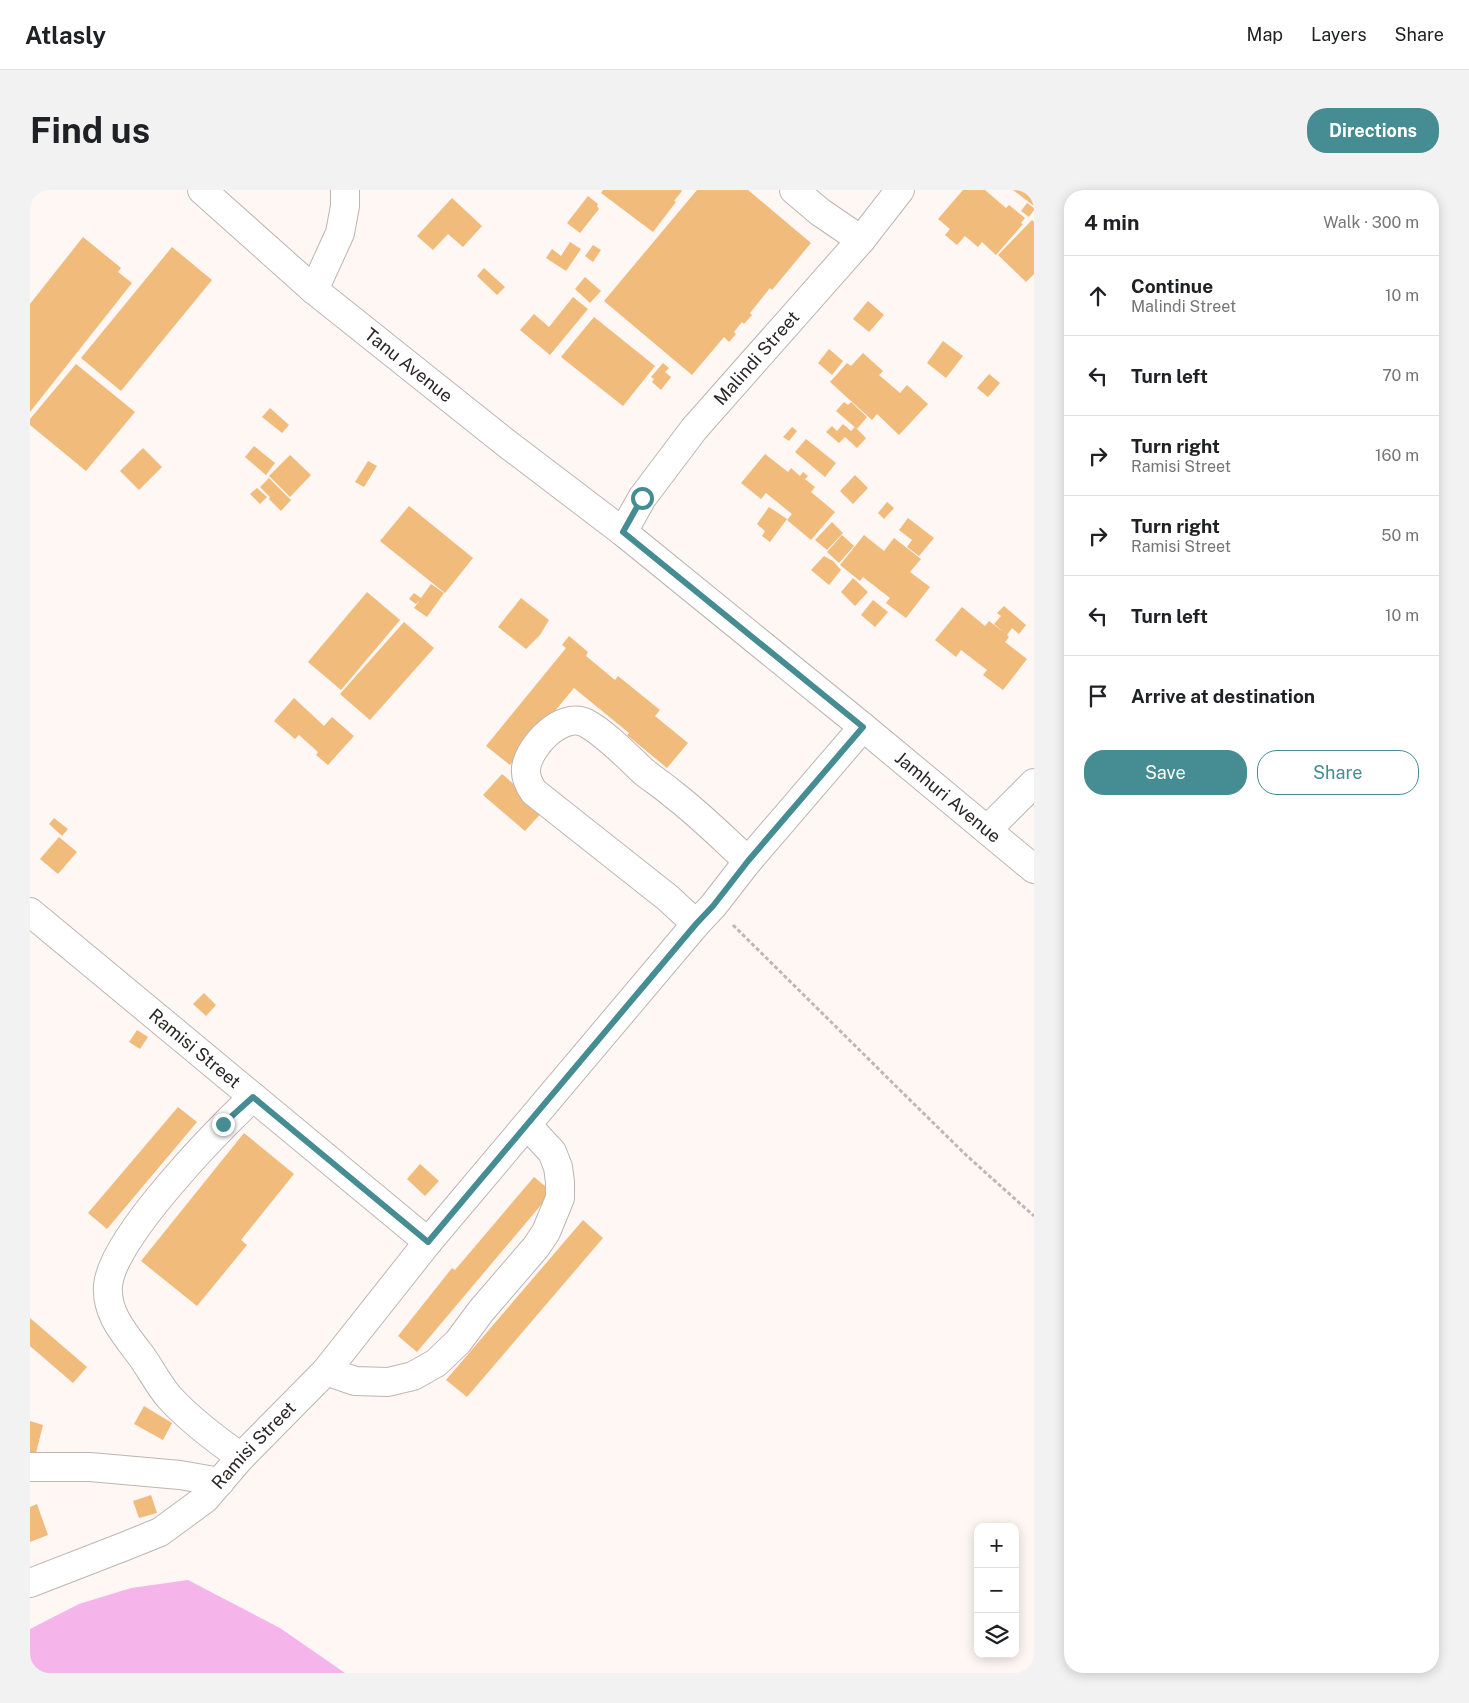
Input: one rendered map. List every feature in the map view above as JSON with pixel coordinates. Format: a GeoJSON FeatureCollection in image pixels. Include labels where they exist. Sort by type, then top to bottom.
{"type":"FeatureCollection","features":[{"type":"Feature","properties":{"kind":"street","name":"Tanu Avenue"},"geometry":{"type":"LineString","coordinates":[[202,190],[314,290],[506,443],[623,532],[863,727]]}},
{"type":"Feature","properties":{"kind":"street"},"geometry":{"type":"LineString","coordinates":[[314,290],[340,233],[345,206],[345,190]]}},
{"type":"Feature","properties":{"kind":"street"},"geometry":{"type":"LineString","coordinates":[[794,190],[820,212],[861,240]]}},
{"type":"Feature","properties":{"kind":"street","name":"Malindi Street"},"geometry":{"type":"LineString","coordinates":[[623,532],[642,498],[694,429],[861,240],[900,190]]}},
{"type":"Feature","properties":{"kind":"street"},"geometry":{"type":"LineString","coordinates":[[705,915],[660,892],[534,792],[526,778],[526,769],[536,747],[546,735],[561,723],[575,720],[585,722],[654,780],[675,795],[748,861]]}},
{"type":"Feature","properties":{"kind":"street","name":"Jamhuri Avenue"},"geometry":{"type":"LineString","coordinates":[[863,727],[1034,869]]}},
{"type":"Feature","properties":{"kind":"street","name":"Ramisi Street"},"geometry":{"type":"LineString","coordinates":[[30,1583],[160,1532],[205,1499],[241,1457],[326,1372],[428,1242],[863,727]]}},
{"type":"Feature","properties":{"kind":"street"},"geometry":{"type":"LineString","coordinates":[[987,830],[1034,783]]}},
{"type":"Feature","properties":{"kind":"street","name":"Ramisi Street"},"geometry":{"type":"LineString","coordinates":[[30,912],[428,1242]]}},
{"type":"Feature","properties":{"kind":"street"},"geometry":{"type":"LineString","coordinates":[[241,1457],[202,1429],[164,1390],[114,1319],[108,1299],[108,1285],[112,1269],[122,1248],[145,1215],[223,1124],[253,1097]]}},
{"type":"Feature","properties":{"kind":"street"},"geometry":{"type":"LineString","coordinates":[[326,1372],[355,1381],[388,1382],[413,1376],[421,1372],[436,1363],[458,1342],[536,1247],[546,1232],[560,1198],[560,1182],[558,1167],[552,1152],[526,1125]]}},
{"type":"Feature","properties":{"kind":"street"},"geometry":{"type":"LineString","coordinates":[[30,1468],[90,1466],[180,1475],[220,1482]]}},
{"type":"Feature","properties":{"kind":"path"},"geometry":{"type":"LineString","coordinates":[[705,915],[912,1102],[1034,1216]]}},
{"type":"Feature","properties":{"kind":"shaded area"},"geometry":{"type":"Polygon","coordinates":[[[188,1580],[280,1628],[345,1673],[30,1673],[30,1629],[79,1604],[131,1588],[188,1580]]]}},
{"type":"Feature","properties":{"kind":"building"},"geometry":{"type":"Polygon","coordinates":[[[603,190],[682,191],[653,232],[601,193],[603,190]]]}},
{"type":"Feature","properties":{"kind":"building"},"geometry":{"type":"Polygon","coordinates":[[[697,190],[748,190],[811,243],[772,290],[770,288],[750,313],[752,315],[744,324],[742,322],[734,332],[736,334],[729,342],[724,337],[692,375],[604,301],[697,190]]]}},
{"type":"Feature","properties":{"kind":"building"},"geometry":{"type":"Polygon","coordinates":[[[963,190],[985,190],[1006,208],[1009,205],[1025,218],[1021,223],[1023,224],[996,255],[982,242],[978,247],[965,236],[957,245],[945,235],[950,229],[938,219],[963,190]]]}},
{"type":"Feature","properties":{"kind":"building"},"geometry":{"type":"Polygon","coordinates":[[[1013,190],[1034,190],[1034,206],[1013,190]]]}},
{"type":"Feature","properties":{"kind":"building"},"geometry":{"type":"Polygon","coordinates":[[[588,196],[598,204],[599,209],[580,233],[567,223],[588,196]]]}},
{"type":"Feature","properties":{"kind":"building"},"geometry":{"type":"Polygon","coordinates":[[[452,198],[482,226],[463,247],[448,234],[433,250],[417,236],[452,198]]]}},
{"type":"Feature","properties":{"kind":"building"},"geometry":{"type":"Polygon","coordinates":[[[1027,203],[1034,208],[1029,217],[1021,211],[1027,203]]]}},
{"type":"Feature","properties":{"kind":"building"},"geometry":{"type":"Polygon","coordinates":[[[1032,220],[1034,222],[1034,274],[1026,282],[998,255],[1032,220]]]}},
{"type":"Feature","properties":{"kind":"building"},"geometry":{"type":"Polygon","coordinates":[[[83,237],[121,268],[118,272],[132,283],[30,412],[30,304],[83,237]]]}},
{"type":"Feature","properties":{"kind":"building"},"geometry":{"type":"Polygon","coordinates":[[[570,242],[581,249],[566,271],[546,258],[552,249],[561,256],[570,242]]]}},
{"type":"Feature","properties":{"kind":"building"},"geometry":{"type":"Polygon","coordinates":[[[593,245],[601,250],[593,262],[585,256],[593,245]]]}},
{"type":"Feature","properties":{"kind":"building"},"geometry":{"type":"Polygon","coordinates":[[[172,247],[212,280],[121,391],[81,358],[172,247]]]}},
{"type":"Feature","properties":{"kind":"building"},"geometry":{"type":"Polygon","coordinates":[[[484,268],[505,287],[497,295],[477,276],[484,268]]]}},
{"type":"Feature","properties":{"kind":"building"},"geometry":{"type":"Polygon","coordinates":[[[585,277],[601,291],[590,303],[575,289],[585,277]]]}},
{"type":"Feature","properties":{"kind":"building"},"geometry":{"type":"Polygon","coordinates":[[[573,297],[588,309],[550,355],[520,330],[534,314],[549,327],[573,297]]]}},
{"type":"Feature","properties":{"kind":"building"},"geometry":{"type":"Polygon","coordinates":[[[868,301],[884,315],[869,332],[853,319],[868,301]]]}},
{"type":"Feature","properties":{"kind":"building"},"geometry":{"type":"Polygon","coordinates":[[[594,317],[655,366],[623,406],[561,357],[594,317]]]}},
{"type":"Feature","properties":{"kind":"building"},"geometry":{"type":"Polygon","coordinates":[[[943,341],[963,356],[946,378],[927,363],[943,341]]]}},
{"type":"Feature","properties":{"kind":"building"},"geometry":{"type":"Polygon","coordinates":[[[829,349],[843,361],[832,375],[818,363],[829,349]]]}},
{"type":"Feature","properties":{"kind":"building"},"geometry":{"type":"Polygon","coordinates":[[[863,353],[883,371],[879,375],[900,393],[907,385],[928,404],[899,435],[877,414],[872,420],[830,382],[847,363],[851,366],[863,353]]]}},
{"type":"Feature","properties":{"kind":"building"},"geometry":{"type":"Polygon","coordinates":[[[663,363],[669,368],[665,372],[671,377],[661,390],[652,382],[654,379],[651,377],[663,363]]]}},
{"type":"Feature","properties":{"kind":"building"},"geometry":{"type":"Polygon","coordinates":[[[76,364],[135,412],[86,471],[30,425],[30,419],[76,364]]]}},
{"type":"Feature","properties":{"kind":"building"},"geometry":{"type":"Polygon","coordinates":[[[989,374],[1000,383],[988,397],[977,388],[989,374]]]}},
{"type":"Feature","properties":{"kind":"building"},"geometry":{"type":"Polygon","coordinates":[[[844,402],[848,405],[851,402],[867,417],[857,429],[836,411],[844,402]]]}},
{"type":"Feature","properties":{"kind":"building"},"geometry":{"type":"Polygon","coordinates":[[[270,408],[289,425],[282,433],[262,417],[270,408]]]}},
{"type":"Feature","properties":{"kind":"building"},"geometry":{"type":"Polygon","coordinates":[[[843,424],[851,431],[855,427],[866,438],[857,448],[845,437],[839,443],[826,432],[832,426],[837,431],[843,424]]]}},
{"type":"Feature","properties":{"kind":"building"},"geometry":{"type":"Polygon","coordinates":[[[792,427],[797,431],[789,441],[783,437],[792,427]]]}},
{"type":"Feature","properties":{"kind":"building"},"geometry":{"type":"Polygon","coordinates":[[[806,439],[836,463],[825,477],[795,452],[806,439]]]}},
{"type":"Feature","properties":{"kind":"building"},"geometry":{"type":"Polygon","coordinates":[[[254,446],[275,463],[266,475],[245,457],[254,446]]]}},
{"type":"Feature","properties":{"kind":"building"},"geometry":{"type":"Polygon","coordinates":[[[143,448],[162,467],[139,490],[120,471],[143,448]]]}},
{"type":"Feature","properties":{"kind":"building"},"geometry":{"type":"Polygon","coordinates":[[[765,454],[788,472],[791,468],[800,476],[803,472],[808,476],[805,479],[815,487],[811,492],[835,512],[811,540],[787,520],[792,514],[766,493],[761,499],[741,483],[765,454]]]}},
{"type":"Feature","properties":{"kind":"building"},"geometry":{"type":"Polygon","coordinates":[[[290,455],[311,475],[290,497],[269,476],[290,455]]]}},
{"type":"Feature","properties":{"kind":"building"},"geometry":{"type":"Polygon","coordinates":[[[368,461],[377,466],[364,487],[355,482],[368,461]]]}},
{"type":"Feature","properties":{"kind":"building"},"geometry":{"type":"Polygon","coordinates":[[[855,475],[868,488],[853,504],[840,491],[855,475]]]}},
{"type":"Feature","properties":{"kind":"building"},"geometry":{"type":"Polygon","coordinates":[[[269,478],[291,500],[281,511],[260,487],[269,478]]]}},
{"type":"Feature","properties":{"kind":"building"},"geometry":{"type":"Polygon","coordinates":[[[257,488],[267,497],[260,504],[250,494],[257,488]]]}},
{"type":"Feature","properties":{"kind":"building"},"geometry":{"type":"Polygon","coordinates":[[[887,502],[894,508],[884,519],[878,513],[887,502]]]}},
{"type":"Feature","properties":{"kind":"building"},"geometry":{"type":"Polygon","coordinates":[[[409,506],[473,558],[445,593],[380,541],[409,506]]]}},
{"type":"Feature","properties":{"kind":"building"},"geometry":{"type":"Polygon","coordinates":[[[769,507],[787,519],[770,542],[762,536],[765,531],[757,524],[769,507]]]}},
{"type":"Feature","properties":{"kind":"building"},"geometry":{"type":"Polygon","coordinates":[[[908,518],[934,538],[919,556],[907,547],[912,540],[899,530],[908,518]]]}},
{"type":"Feature","properties":{"kind":"building"},"geometry":{"type":"Polygon","coordinates":[[[832,522],[843,533],[827,550],[815,540],[832,522]]]}},
{"type":"Feature","properties":{"kind":"building"},"geometry":{"type":"Polygon","coordinates":[[[842,535],[854,546],[839,563],[827,552],[842,535]]]}},
{"type":"Feature","properties":{"kind":"building"},"geometry":{"type":"Polygon","coordinates":[[[864,535],[884,551],[894,538],[921,559],[910,572],[930,587],[906,618],[886,603],[890,598],[863,577],[860,581],[840,565],[864,535]]]}},
{"type":"Feature","properties":{"kind":"building"},"geometry":{"type":"Polygon","coordinates":[[[824,556],[833,561],[841,570],[829,585],[811,570],[824,556]]]}},
{"type":"Feature","properties":{"kind":"building"},"geometry":{"type":"Polygon","coordinates":[[[853,578],[868,592],[855,606],[841,592],[853,578]]]}},
{"type":"Feature","properties":{"kind":"building"},"geometry":{"type":"Polygon","coordinates":[[[431,584],[444,593],[427,617],[414,608],[420,600],[416,604],[409,599],[414,593],[421,598],[431,584]]]}},
{"type":"Feature","properties":{"kind":"building"},"geometry":{"type":"Polygon","coordinates":[[[367,592],[400,620],[341,690],[308,662],[367,592]]]}},
{"type":"Feature","properties":{"kind":"building"},"geometry":{"type":"Polygon","coordinates":[[[521,598],[549,620],[540,635],[526,649],[498,627],[521,598]]]}},
{"type":"Feature","properties":{"kind":"building"},"geometry":{"type":"Polygon","coordinates":[[[873,600],[888,612],[875,627],[861,615],[873,600]]]}},
{"type":"Feature","properties":{"kind":"building"},"geometry":{"type":"Polygon","coordinates":[[[1004,606],[1026,625],[1019,634],[1012,628],[1005,642],[1027,659],[1003,690],[983,675],[987,670],[961,650],[956,657],[935,640],[962,607],[985,626],[989,621],[1005,633],[994,624],[1001,616],[997,613],[1004,606]]]}},
{"type":"Feature","properties":{"kind":"building"},"geometry":{"type":"Polygon","coordinates":[[[404,622],[434,648],[370,720],[340,694],[404,622]]]}},
{"type":"Feature","properties":{"kind":"building"},"geometry":{"type":"Polygon","coordinates":[[[569,636],[588,652],[586,656],[615,680],[618,676],[660,710],[655,716],[688,743],[667,768],[627,735],[629,733],[574,688],[510,765],[486,746],[566,648],[562,645],[569,636]]]}},
{"type":"Feature","properties":{"kind":"building"},"geometry":{"type":"Polygon","coordinates":[[[294,698],[324,726],[332,717],[354,736],[328,765],[316,755],[318,752],[299,735],[295,739],[274,721],[294,698]]]}},
{"type":"Feature","properties":{"kind":"building"},"geometry":{"type":"Polygon","coordinates":[[[502,774],[544,810],[525,831],[483,795],[502,774]]]}},
{"type":"Feature","properties":{"kind":"building"},"geometry":{"type":"Polygon","coordinates":[[[54,818],[68,829],[62,836],[49,824],[54,818]]]}},
{"type":"Feature","properties":{"kind":"building"},"geometry":{"type":"Polygon","coordinates":[[[59,837],[77,852],[58,874],[40,859],[59,837]]]}},
{"type":"Feature","properties":{"kind":"building"},"geometry":{"type":"Polygon","coordinates":[[[204,993],[216,1005],[206,1016],[193,1004],[204,993]]]}},
{"type":"Feature","properties":{"kind":"building"},"geometry":{"type":"Polygon","coordinates":[[[137,1030],[148,1037],[140,1049],[129,1042],[137,1030]]]}},
{"type":"Feature","properties":{"kind":"building"},"geometry":{"type":"Polygon","coordinates":[[[178,1107],[197,1122],[107,1229],[88,1213],[178,1107]]]}},
{"type":"Feature","properties":{"kind":"building"},"geometry":{"type":"Polygon","coordinates":[[[244,1133],[294,1174],[241,1240],[247,1245],[197,1306],[141,1261],[244,1133]]]}},
{"type":"Feature","properties":{"kind":"building"},"geometry":{"type":"Polygon","coordinates":[[[420,1164],[439,1181],[425,1196],[407,1179],[420,1164]]]}},
{"type":"Feature","properties":{"kind":"building"},"geometry":{"type":"Polygon","coordinates":[[[534,1177],[552,1192],[417,1352],[398,1336],[452,1268],[455,1270],[534,1177]]]}},
{"type":"Feature","properties":{"kind":"building"},"geometry":{"type":"Polygon","coordinates":[[[583,1220],[603,1238],[467,1397],[446,1380],[583,1220]]]}},
{"type":"Feature","properties":{"kind":"building"},"geometry":{"type":"Polygon","coordinates":[[[30,1318],[87,1367],[73,1383],[30,1346],[30,1318]]]}},
{"type":"Feature","properties":{"kind":"building"},"geometry":{"type":"Polygon","coordinates":[[[144,1406],[172,1423],[163,1440],[134,1424],[144,1406]]]}},
{"type":"Feature","properties":{"kind":"building"},"geometry":{"type":"Polygon","coordinates":[[[30,1421],[43,1425],[33,1465],[30,1464],[30,1421]]]}},
{"type":"Feature","properties":{"kind":"building"},"geometry":{"type":"Polygon","coordinates":[[[151,1495],[157,1513],[139,1518],[133,1501],[151,1495]]]}},
{"type":"Feature","properties":{"kind":"building"},"geometry":{"type":"Polygon","coordinates":[[[37,1504],[48,1535],[30,1542],[30,1507],[37,1504]]]}},
{"type":"Feature","properties":{"kind":"route"},"geometry":{"type":"LineString","coordinates":[[223,1124],[253,1097],[428,1242],[863,727],[623,532],[642,498]]}}]}
